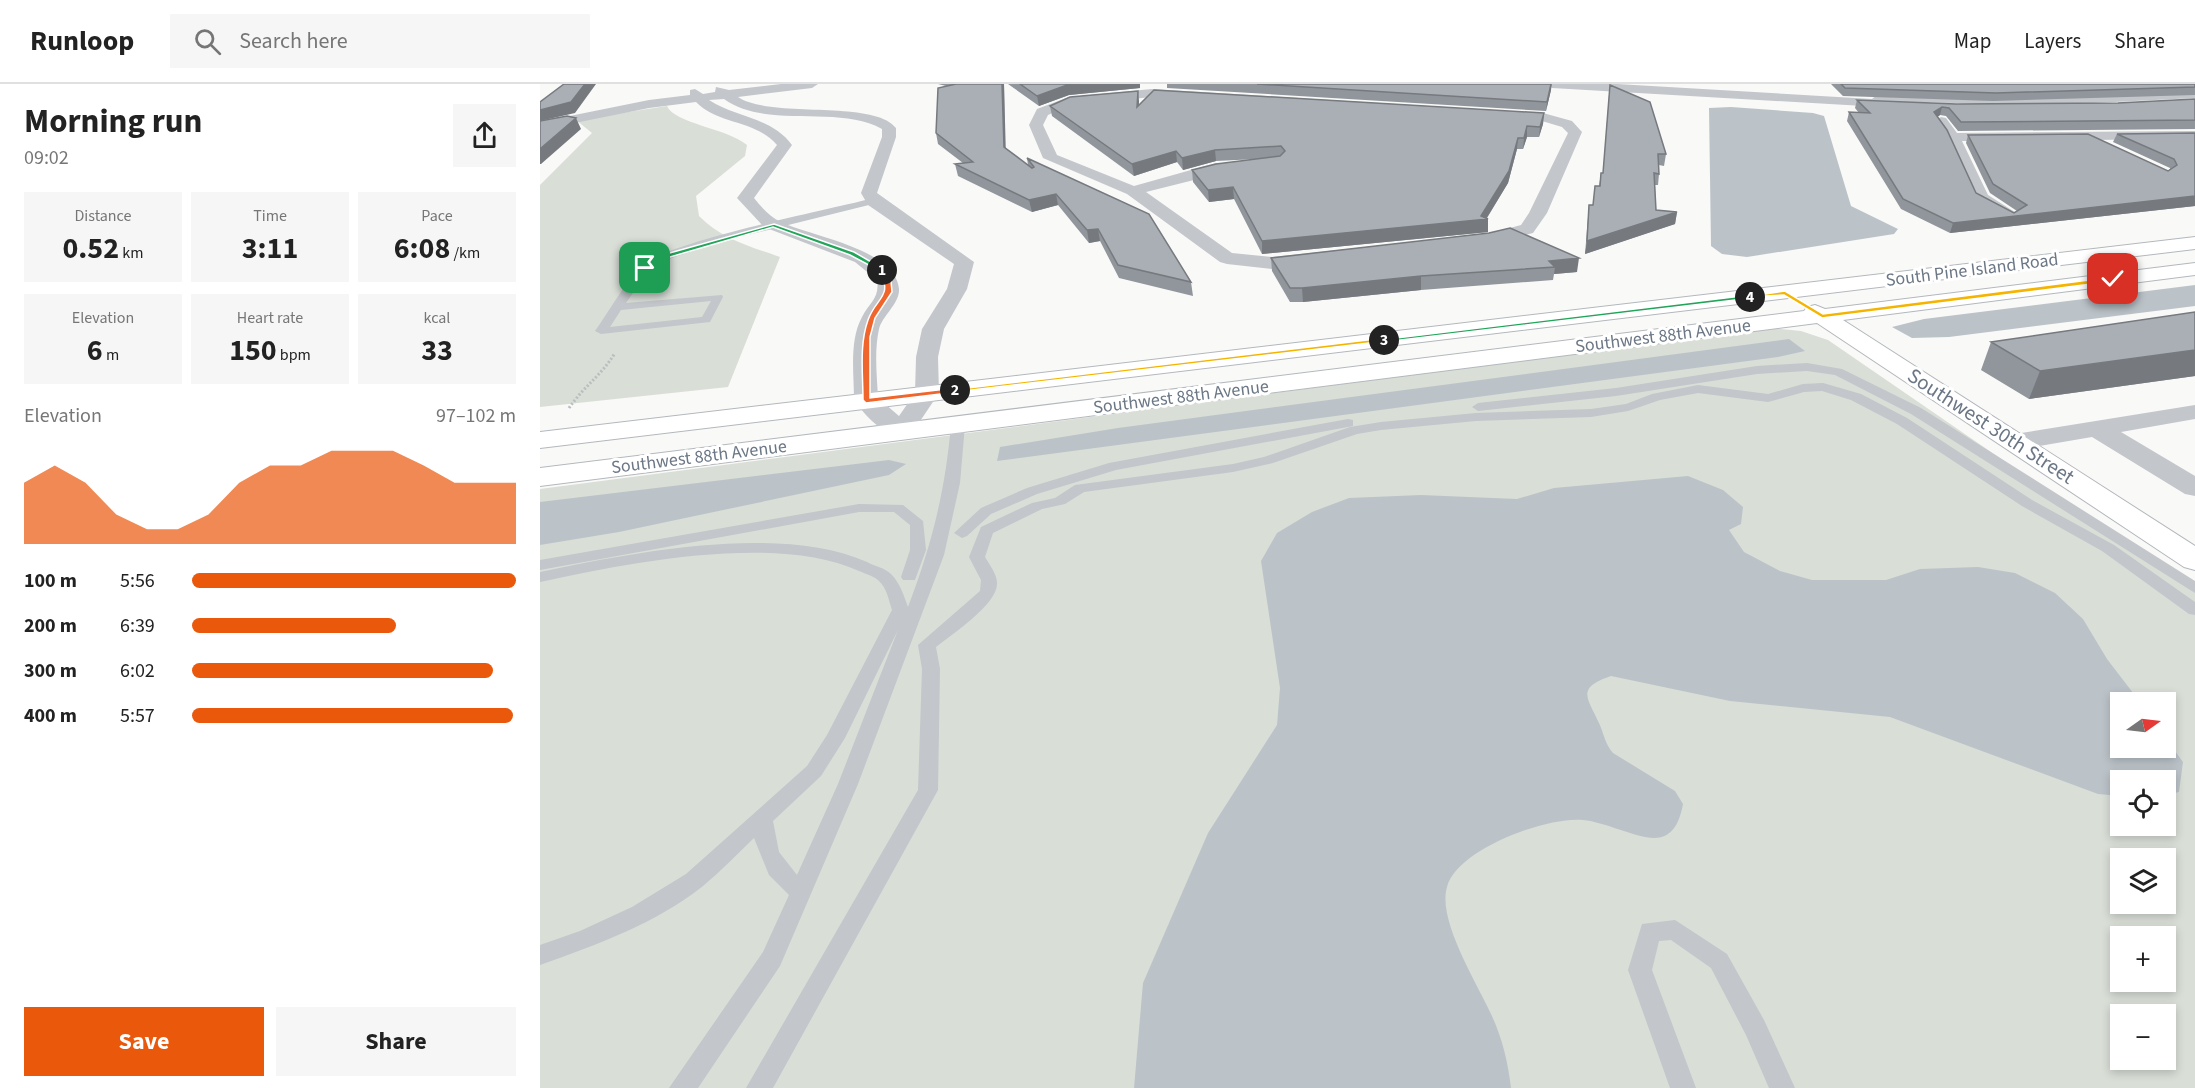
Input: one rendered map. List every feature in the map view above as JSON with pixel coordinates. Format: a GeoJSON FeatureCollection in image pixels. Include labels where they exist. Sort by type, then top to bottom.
{"type":"FeatureCollection","features":[{"type":"Feature","properties":{"kind":"main road","name":"South Pine Island Road"},"geometry":{"type":"LineString","coordinates":[[1785,293],[2195,243]]}},
{"type":"Feature","properties":{"kind":"main road","name":"South Pine Island Road"},"geometry":{"type":"LineString","coordinates":[[1822,316],[2195,269]]}},
{"type":"Feature","properties":{"kind":"main road","name":"Southwest 88th Avenue"},"geometry":{"type":"LineString","coordinates":[[540,440],[1785,293]]}},
{"type":"Feature","properties":{"kind":"main road","name":"Southwest 30th Street"},"geometry":{"type":"LineString","coordinates":[[1785,293],[2195,560]]}},
{"type":"Feature","properties":{"kind":"main road","name":"Southwest 88th Avenue"},"geometry":{"type":"LineString","coordinates":[[540,477],[1822,316]]}},
{"type":"Feature","properties":{"kind":"street"},"geometry":{"type":"LineString","coordinates":[[722,92],[774,84]]}},
{"type":"Feature","properties":{"kind":"street"},"geometry":{"type":"LineString","coordinates":[[540,120],[696,95],[812,84]]}},
{"type":"Feature","properties":{"kind":"street"},"geometry":{"type":"LineString","coordinates":[[1552,84],[1946,105],[2168,100]]}},
{"type":"Feature","properties":{"kind":"street"},"geometry":{"type":"LineString","coordinates":[[1633,84],[1901,99],[2054,101],[2145,97],[2192,102]]}},
{"type":"Feature","properties":{"kind":"street"},"geometry":{"type":"LineString","coordinates":[[2104,84],[2145,97]]}},
{"type":"Feature","properties":{"kind":"street"},"geometry":{"type":"LineString","coordinates":[[2130,84],[2168,100]]}},
{"type":"Feature","properties":{"kind":"street"},"geometry":{"type":"LineString","coordinates":[[1154,89],[1543,117],[1567,124],[1575,132],[1538,213],[1527,229],[1488,239],[1272,263],[1227,258],[1133,191],[1051,158],[1036,125],[1042,112],[1068,101],[1154,89]]}},
{"type":"Feature","properties":{"kind":"street"},"geometry":{"type":"LineString","coordinates":[[696,95],[714,111],[771,128],[785,145],[777,161],[756,182],[745,198],[756,212],[774,225],[852,254],[882,270],[888,281],[889,292],[872,318],[866,337],[866,400],[901,431],[927,393],[927,357],[933,329],[957,290],[964,262],[874,201],[869,193],[872,178],[889,137],[889,128],[885,124],[844,114],[755,109],[741,105],[722,92]]}},
{"type":"Feature","properties":{"kind":"street"},"geometry":{"type":"LineString","coordinates":[[540,126],[606,111],[696,95]]}},
{"type":"Feature","properties":{"kind":"street"},"geometry":{"type":"LineString","coordinates":[[1941,121],[1953,137],[1981,198],[2012,216]]}},
{"type":"Feature","properties":{"kind":"street"},"geometry":{"type":"LineString","coordinates":[[1953,137],[2195,135]]}},
{"type":"Feature","properties":{"kind":"street"},"geometry":{"type":"LineString","coordinates":[[2084,137],[2114,151]]}},
{"type":"Feature","properties":{"kind":"street"},"geometry":{"type":"LineString","coordinates":[[1133,191],[1216,168],[1251,164]]}},
{"type":"Feature","properties":{"kind":"street"},"geometry":{"type":"LineString","coordinates":[[2015,442],[2094,427],[2195,412]]}},
{"type":"Feature","properties":{"kind":"street"},"geometry":{"type":"LineString","coordinates":[[2094,427],[2195,488]]}},
{"type":"Feature","properties":{"kind":"lane"},"geometry":{"type":"LineString","coordinates":[[617,307],[718,297],[706,320],[601,331],[617,307],[645,268],[668,255],[774,225],[874,201]]}},
{"type":"Feature","properties":{"kind":"lane"},"geometry":{"type":"LineString","coordinates":[[962,533],[986,511],[1032,491],[1114,466],[1315,428],[1418,413],[1616,392],[1757,370],[1806,367],[1838,372],[1916,411],[2195,588]]}},
{"type":"Feature","properties":{"kind":"lane"},"geometry":{"type":"LineString","coordinates":[[759,1088],[928,790],[932,691],[927,645],[969,612],[988,592],[989,580],[977,557],[986,530],[1037,506],[1060,501],[1080,488],[1233,468],[1268,460],[1355,430],[1381,426],[1476,417],[1591,413],[1628,407],[1657,397],[1698,389],[1768,398],[1803,388],[1823,387],[1856,397],[1902,421],[2027,503],[2108,548],[2195,610]]}},
{"type":"Feature","properties":{"kind":"lane"},"geometry":{"type":"LineString","coordinates":[[682,1088],[772,959],[848,784],[936,555],[953,483],[958,425]]}},
{"type":"Feature","properties":{"kind":"lane"},"geometry":{"type":"LineString","coordinates":[[540,565],[859,508],[898,508],[918,524],[918,550],[909,577]]}},
{"type":"Feature","properties":{"kind":"lane"},"geometry":{"type":"LineString","coordinates":[[540,577],[646,558],[781,550],[838,556],[884,575],[896,596],[900,610],[835,738],[814,771],[694,880],[640,914],[588,938],[540,955]]}},
{"type":"Feature","properties":{"kind":"lane"},"geometry":{"type":"LineString","coordinates":[[762,819],[765,847],[784,878],[801,892]]}},
{"type":"Feature","properties":{"kind":"lane"},"geometry":{"type":"LineString","coordinates":[[1683,1088],[1640,970],[1650,931],[1675,930],[1719,961],[1755,1028],[1782,1088]]}},
{"type":"Feature","properties":{"kind":"path"},"geometry":{"type":"LineString","coordinates":[[566,414],[584,386],[603,373],[616,352]]}},
{"type":"Feature","properties":{"kind":"shaded area"},"geometry":{"type":"Polygon","coordinates":[[[667,106],[680,117],[727,134],[747,145],[745,156],[696,196],[699,216],[726,236],[780,257],[728,387],[540,407],[540,185],[592,133],[576,120],[667,106]]]}},
{"type":"Feature","properties":{"kind":"shaded area"},"geometry":{"type":"Polygon","coordinates":[[[1731,107],[1813,113],[1824,116],[1851,206],[1898,229],[1894,234],[1747,257],[1722,254],[1711,246],[1709,108],[1731,107]]]}},
{"type":"Feature","properties":{"kind":"shaded area"},"geometry":{"type":"Polygon","coordinates":[[[2195,285],[2195,306],[1949,337],[1912,338],[1892,327],[1924,319],[2195,285]]]}},
{"type":"Feature","properties":{"kind":"shaded area"},"geometry":{"type":"Polygon","coordinates":[[[1770,328],[1801,331],[1828,340],[2195,592],[2195,1088],[540,1088],[540,489],[1770,328]]]}},
{"type":"Feature","properties":{"kind":"shaded area"},"geometry":{"type":"Polygon","coordinates":[[[1789,339],[1805,351],[1778,357],[997,461],[1000,447],[1118,428],[1789,339]]]}},
{"type":"Feature","properties":{"kind":"shaded area"},"geometry":{"type":"Polygon","coordinates":[[[889,460],[906,464],[889,475],[619,532],[540,545],[540,502],[889,460]]]}},
{"type":"Feature","properties":{"kind":"shaded area"},"geometry":{"type":"Polygon","coordinates":[[[1688,476],[1723,490],[1743,507],[1741,524],[1729,530],[1744,552],[1780,571],[1812,580],[1886,580],[1920,569],[1978,567],[2015,573],[2055,593],[2083,619],[2107,659],[2132,692],[2110,692],[2110,758],[2176,758],[2176,753],[2183,762],[2179,792],[2176,793],[2176,770],[2110,770],[2110,795],[2098,794],[1890,717],[1730,701],[1611,676],[1600,680],[1589,689],[1588,700],[1610,750],[1675,791],[1683,804],[1675,827],[1667,835],[1654,838],[1583,820],[1548,823],[1527,829],[1485,848],[1454,873],[1447,887],[1445,901],[1453,934],[1498,1032],[1511,1088],[1134,1088],[1143,983],[1208,833],[1277,725],[1280,688],[1261,561],[1277,533],[1312,512],[1349,498],[1421,495],[1517,499],[1554,488],[1688,476]]]}},
{"type":"Feature","properties":{"kind":"building"},"geometry":{"type":"Polygon","coordinates":[[[564,84],[585,84],[571,102],[540,110],[540,102],[564,84]]]}},
{"type":"Feature","properties":{"kind":"building"},"geometry":{"type":"Polygon","coordinates":[[[956,84],[1002,84],[1004,147],[1032,168],[1034,167],[1027,158],[1149,214],[1191,282],[1118,265],[1098,229],[1087,230],[1056,194],[1029,200],[955,164],[973,162],[936,133],[938,88],[956,84]]]}},
{"type":"Feature","properties":{"kind":"building"},"geometry":{"type":"Polygon","coordinates":[[[1020,84],[1081,84],[1067,85],[1037,96],[1020,84]]]}},
{"type":"Feature","properties":{"kind":"building"},"geometry":{"type":"Polygon","coordinates":[[[1257,84],[1551,84],[1547,102],[1257,84]]]}},
{"type":"Feature","properties":{"kind":"building"},"geometry":{"type":"Polygon","coordinates":[[[1841,84],[2195,84],[2195,87],[1996,93],[1845,88],[1841,84]]]}},
{"type":"Feature","properties":{"kind":"building"},"geometry":{"type":"Polygon","coordinates":[[[1610,85],[1650,102],[1666,154],[1658,154],[1659,174],[1654,173],[1656,210],[1677,212],[1587,241],[1589,205],[1593,205],[1595,186],[1600,186],[1601,173],[1603,173],[1610,85]]]}},
{"type":"Feature","properties":{"kind":"building"},"geometry":{"type":"Polygon","coordinates":[[[1154,90],[1544,113],[1540,127],[1527,126],[1524,138],[1518,138],[1509,171],[1481,216],[1488,219],[1262,241],[1233,187],[1208,190],[1192,170],[1216,164],[1280,156],[1285,151],[1281,146],[1215,150],[1182,158],[1176,151],[1132,164],[1050,106],[1070,97],[1138,91],[1137,107],[1154,90]]]}},
{"type":"Feature","properties":{"kind":"building"},"geometry":{"type":"Polygon","coordinates":[[[2195,99],[2195,120],[1961,122],[1949,108],[1942,107],[1934,112],[1947,130],[1976,193],[2014,213],[2027,205],[1993,184],[1968,135],[2088,134],[2168,171],[2177,165],[2174,159],[2117,134],[2195,133],[2195,196],[1953,223],[1903,199],[1849,112],[1870,113],[1857,100],[1956,104],[2118,103],[2195,99]]]}},
{"type":"Feature","properties":{"kind":"building"},"geometry":{"type":"Polygon","coordinates":[[[567,116],[576,118],[540,149],[540,121],[567,116]]]}},
{"type":"Feature","properties":{"kind":"building"},"geometry":{"type":"Polygon","coordinates":[[[1510,228],[1579,258],[1549,261],[1555,267],[1290,288],[1271,258],[1489,233],[1510,228]]]}},
{"type":"Feature","properties":{"kind":"building"},"geometry":{"type":"Polygon","coordinates":[[[2195,312],[2195,350],[2040,371],[1991,342],[2195,312]]]}},
{"type":"Feature","properties":{"kind":"route"},"geometry":{"type":"LineString","coordinates":[[645,268],[668,255],[774,225],[852,254],[882,270],[888,281],[889,292],[872,318],[866,337],[866,400],[1785,293],[1822,316],[2113,279]]}}]}
